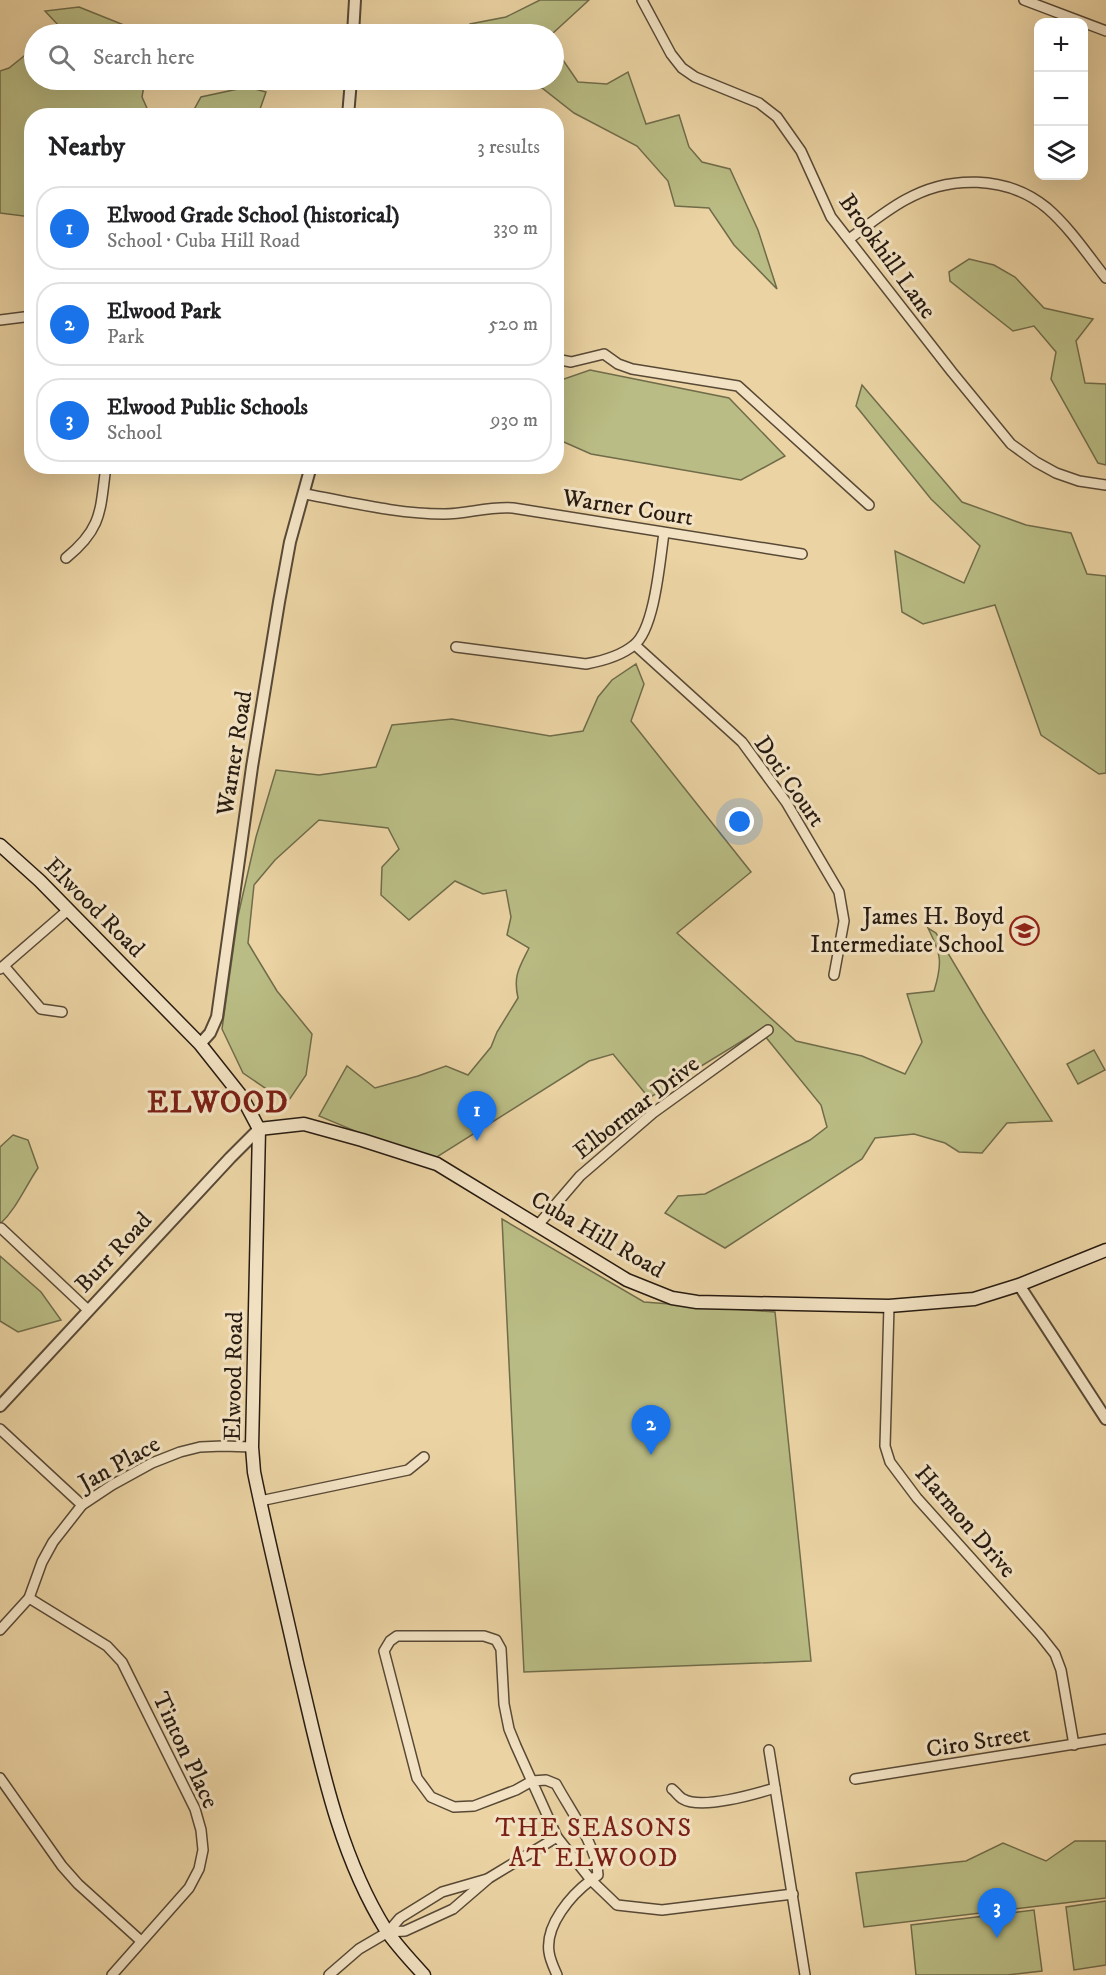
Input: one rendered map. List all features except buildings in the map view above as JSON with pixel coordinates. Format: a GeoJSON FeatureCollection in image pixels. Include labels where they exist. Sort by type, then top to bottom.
{"type":"FeatureCollection","features":[{"type":"Feature","properties":{"kind":"main road","name":"Elwood Road"},"geometry":{"type":"LineString","coordinates":[[0,844],[200,1044],[242,1096],[259,1129],[252,1447],[254,1472],[333,1806],[358,1878],[388,1932],[424,1975]]}},
{"type":"Feature","properties":{"kind":"main road","name":"Cuba Hill Road"},"geometry":{"type":"LineString","coordinates":[[259,1129],[304,1124],[437,1164],[627,1280],[672,1298],[697,1302],[889,1306],[974,1299],[1019,1285],[1106,1251]]}},
{"type":"Feature","properties":{"kind":"street"},"geometry":{"type":"LineString","coordinates":[[354,24],[355,0]]}},
{"type":"Feature","properties":{"kind":"street","name":"Brookhill Lane"},"geometry":{"type":"LineString","coordinates":[[642,0],[670,54],[682,68],[695,77],[759,103],[777,117],[801,151],[831,217],[1011,444],[1056,473],[1079,481],[1106,485]]}},
{"type":"Feature","properties":{"kind":"street"},"geometry":{"type":"LineString","coordinates":[[1024,0],[1106,31]]}},
{"type":"Feature","properties":{"kind":"street"},"geometry":{"type":"LineString","coordinates":[[349,108],[350,90]]}},
{"type":"Feature","properties":{"kind":"street"},"geometry":{"type":"LineString","coordinates":[[849,239],[905,200],[926,190],[951,183],[973,182],[1002,185],[1025,194],[1046,207],[1066,227],[1106,278]]}},
{"type":"Feature","properties":{"kind":"street"},"geometry":{"type":"LineString","coordinates":[[0,320],[24,317]]}},
{"type":"Feature","properties":{"kind":"street"},"geometry":{"type":"LineString","coordinates":[[564,361],[571,362],[604,354],[618,364],[632,369],[738,386],[869,505]]}},
{"type":"Feature","properties":{"kind":"street"},"geometry":{"type":"LineString","coordinates":[[66,558],[90,536],[99,518],[104,474]]}},
{"type":"Feature","properties":{"kind":"street","name":"Warner Road"},"geometry":{"type":"LineString","coordinates":[[200,1044],[210,1033],[217,1017],[252,767],[279,602],[290,542],[309,474]]}},
{"type":"Feature","properties":{"kind":"street","name":"Warner Court"},"geometry":{"type":"LineString","coordinates":[[305,494],[423,514],[447,514],[497,507],[513,508],[802,554]]}},
{"type":"Feature","properties":{"kind":"street"},"geometry":{"type":"LineString","coordinates":[[456,646],[586,664],[603,661],[635,645],[649,622],[664,533]]}},
{"type":"Feature","properties":{"kind":"street","name":"Doti Court"},"geometry":{"type":"LineString","coordinates":[[635,645],[742,742],[786,802],[839,892],[844,921],[834,975]]}},
{"type":"Feature","properties":{"kind":"street"},"geometry":{"type":"LineString","coordinates":[[62,1012],[41,1009],[2,968],[68,910]]}},
{"type":"Feature","properties":{"kind":"street","name":"Elbormar Drive"},"geometry":{"type":"LineString","coordinates":[[538,1225],[580,1176],[652,1113],[768,1030]]}},
{"type":"Feature","properties":{"kind":"street","name":"Burr Road"},"geometry":{"type":"LineString","coordinates":[[0,1406],[259,1129]]}},
{"type":"Feature","properties":{"kind":"street"},"geometry":{"type":"LineString","coordinates":[[1,1228],[88,1310]]}},
{"type":"Feature","properties":{"kind":"street"},"geometry":{"type":"LineString","coordinates":[[1019,1285],[1106,1419]]}},
{"type":"Feature","properties":{"kind":"street","name":"Harmon Drive"},"geometry":{"type":"LineString","coordinates":[[889,1306],[885,1446],[890,1462],[917,1498],[1055,1654],[1066,1691],[1074,1745]]}},
{"type":"Feature","properties":{"kind":"street"},"geometry":{"type":"LineString","coordinates":[[0,1429],[82,1504]]}},
{"type":"Feature","properties":{"kind":"street","name":"Jan Place"},"geometry":{"type":"LineString","coordinates":[[0,1630],[29,1598],[42,1562],[53,1542],[82,1504],[152,1463],[180,1452],[200,1447],[252,1447]]}},
{"type":"Feature","properties":{"kind":"street"},"geometry":{"type":"LineString","coordinates":[[260,1501],[408,1470],[424,1457]]}},
{"type":"Feature","properties":{"kind":"street","name":"Tinton Place"},"geometry":{"type":"LineString","coordinates":[[29,1598],[107,1646],[122,1662],[195,1809],[201,1830],[203,1850],[199,1869],[189,1888],[112,1975]]}},
{"type":"Feature","properties":{"kind":"street"},"geometry":{"type":"LineString","coordinates":[[557,1975],[549,1953],[549,1936],[574,1894],[591,1880],[598,1875],[598,1864],[591,1846],[556,1784],[546,1780],[532,1781],[516,1790],[474,1806],[454,1807],[431,1797],[417,1779],[384,1651],[390,1641],[397,1636],[484,1636],[496,1640],[501,1648],[504,1704],[508,1729],[532,1781],[557,1837],[591,1880],[617,1905],[662,1910],[793,1893]]}},
{"type":"Feature","properties":{"kind":"street","name":"Ciro Street"},"geometry":{"type":"LineString","coordinates":[[855,1779],[1106,1739]]}},
{"type":"Feature","properties":{"kind":"street"},"geometry":{"type":"LineString","coordinates":[[770,1750],[805,1975]]}},
{"type":"Feature","properties":{"kind":"street"},"geometry":{"type":"LineString","coordinates":[[0,1778],[62,1866],[78,1884],[141,1941]]}},
{"type":"Feature","properties":{"kind":"street"},"geometry":{"type":"LineString","coordinates":[[672,1789],[684,1800],[709,1802],[741,1799],[775,1788]]}},
{"type":"Feature","properties":{"kind":"street"},"geometry":{"type":"LineString","coordinates":[[388,1932],[405,1930],[453,1909],[489,1878],[557,1837]]}},
{"type":"Feature","properties":{"kind":"street"},"geometry":{"type":"LineString","coordinates":[[329,1975],[359,1948],[388,1932],[400,1918],[442,1892],[489,1878]]}},
{"type":"Feature","properties":{"kind":"green space"},"geometry":{"type":"Polygon","coordinates":[[[540,0],[589,0],[563,24],[470,24],[506,17],[540,0]]]}},
{"type":"Feature","properties":{"kind":"green space"},"geometry":{"type":"Polygon","coordinates":[[[79,7],[122,24],[57,24],[45,11],[79,7]]]}},
{"type":"Feature","properties":{"kind":"green space"},"geometry":{"type":"Polygon","coordinates":[[[24,56],[24,90],[143,90],[142,97],[147,108],[24,108],[24,216],[0,213],[0,71],[9,68],[24,56]]]}},
{"type":"Feature","properties":{"kind":"green space"},"geometry":{"type":"Polygon","coordinates":[[[564,62],[578,82],[607,84],[628,72],[646,124],[679,115],[689,147],[702,162],[730,169],[758,230],[777,289],[734,245],[709,208],[675,206],[668,181],[637,146],[574,113],[545,90],[564,90],[564,62]]]}},
{"type":"Feature","properties":{"kind":"green space"},"geometry":{"type":"Polygon","coordinates":[[[233,90],[266,92],[260,108],[195,108],[201,97],[233,90]]]}},
{"type":"Feature","properties":{"kind":"green space"},"geometry":{"type":"Polygon","coordinates":[[[969,259],[994,265],[1015,277],[1044,308],[1093,319],[1076,341],[1085,383],[1106,384],[1106,465],[1098,463],[1051,379],[1056,352],[1034,326],[1013,331],[950,281],[949,272],[969,259]]]}},
{"type":"Feature","properties":{"kind":"green space"},"geometry":{"type":"Polygon","coordinates":[[[590,370],[729,398],[785,456],[741,480],[591,454],[564,442],[564,379],[590,370]]]}},
{"type":"Feature","properties":{"kind":"green space"},"geometry":{"type":"Polygon","coordinates":[[[862,385],[962,502],[1026,525],[1071,533],[1087,574],[1106,576],[1106,773],[1099,774],[1041,735],[995,605],[923,624],[902,612],[895,551],[964,583],[980,546],[931,499],[856,406],[862,385]]]}},
{"type":"Feature","properties":{"kind":"green space"},"geometry":{"type":"Polygon","coordinates":[[[636,664],[644,684],[631,721],[751,872],[677,933],[796,1041],[862,1056],[905,1074],[922,1042],[907,994],[934,991],[939,973],[938,952],[928,928],[936,933],[1052,1121],[1007,1123],[982,1153],[959,1152],[945,1143],[914,1134],[875,1138],[862,1159],[725,1248],[665,1213],[678,1196],[705,1194],[810,1140],[827,1127],[821,1105],[760,1030],[649,1098],[613,1054],[589,1061],[429,1162],[319,1116],[347,1066],[375,1088],[446,1066],[468,1075],[491,1047],[497,1032],[518,998],[517,978],[529,948],[507,935],[511,917],[506,890],[483,894],[455,881],[409,920],[381,895],[382,867],[399,849],[388,828],[319,820],[275,860],[254,885],[248,943],[277,991],[312,1034],[306,1075],[287,1103],[243,1073],[222,1029],[238,916],[256,837],[276,770],[319,775],[376,767],[392,725],[452,719],[550,736],[583,731],[598,697],[612,680],[636,664]]]}},
{"type":"Feature","properties":{"kind":"green space"},"geometry":{"type":"Polygon","coordinates":[[[1094,1050],[1105,1070],[1078,1084],[1067,1064],[1094,1050]]]}},
{"type":"Feature","properties":{"kind":"green space"},"geometry":{"type":"Polygon","coordinates":[[[13,1135],[28,1140],[38,1168],[16,1204],[0,1224],[0,1147],[13,1135]]]}},
{"type":"Feature","properties":{"kind":"green space"},"geometry":{"type":"Polygon","coordinates":[[[502,1219],[644,1302],[775,1312],[811,1661],[524,1672],[502,1219]]]}},
{"type":"Feature","properties":{"kind":"green space"},"geometry":{"type":"Polygon","coordinates":[[[0,1256],[41,1292],[61,1320],[18,1332],[0,1321],[0,1256]]]}},
{"type":"Feature","properties":{"kind":"green space"},"geometry":{"type":"Polygon","coordinates":[[[1075,1841],[1106,1841],[1106,1898],[864,1927],[856,1873],[966,1861],[1003,1843],[1046,1861],[1075,1841]]]}},
{"type":"Feature","properties":{"kind":"green space"},"geometry":{"type":"Polygon","coordinates":[[[1106,1901],[1106,1965],[1074,1970],[1066,1907],[1106,1901]]]}},
{"type":"Feature","properties":{"kind":"green space"},"geometry":{"type":"Polygon","coordinates":[[[1034,1910],[1042,1971],[1007,1975],[916,1975],[911,1925],[1034,1910]]]}},
{"type":"Feature","properties":{"kind":"place","name":"James H. Boyd Intermediate School"},"geometry":{"type":"Point","coordinates":[1025,930]}},
{"type":"Feature","properties":{"kind":"place","name":"Elwood Grade School (historical)"},"geometry":{"type":"Point","coordinates":[477,1141]}},
{"type":"Feature","properties":{"kind":"place","name":"Elwood Park"},"geometry":{"type":"Point","coordinates":[651,1455]}},
{"type":"Feature","properties":{"kind":"place","name":"Elwood Public Schools"},"geometry":{"type":"Point","coordinates":[997,1938]}},
{"type":"Feature","properties":{"kind":"district","name":"ELWOOD"},"geometry":{"type":"Point","coordinates":[218,1102]}},
{"type":"Feature","properties":{"kind":"district","name":"THE SEASONS AT ELWOOD"},"geometry":{"type":"Point","coordinates":[594,1842]}}]}
